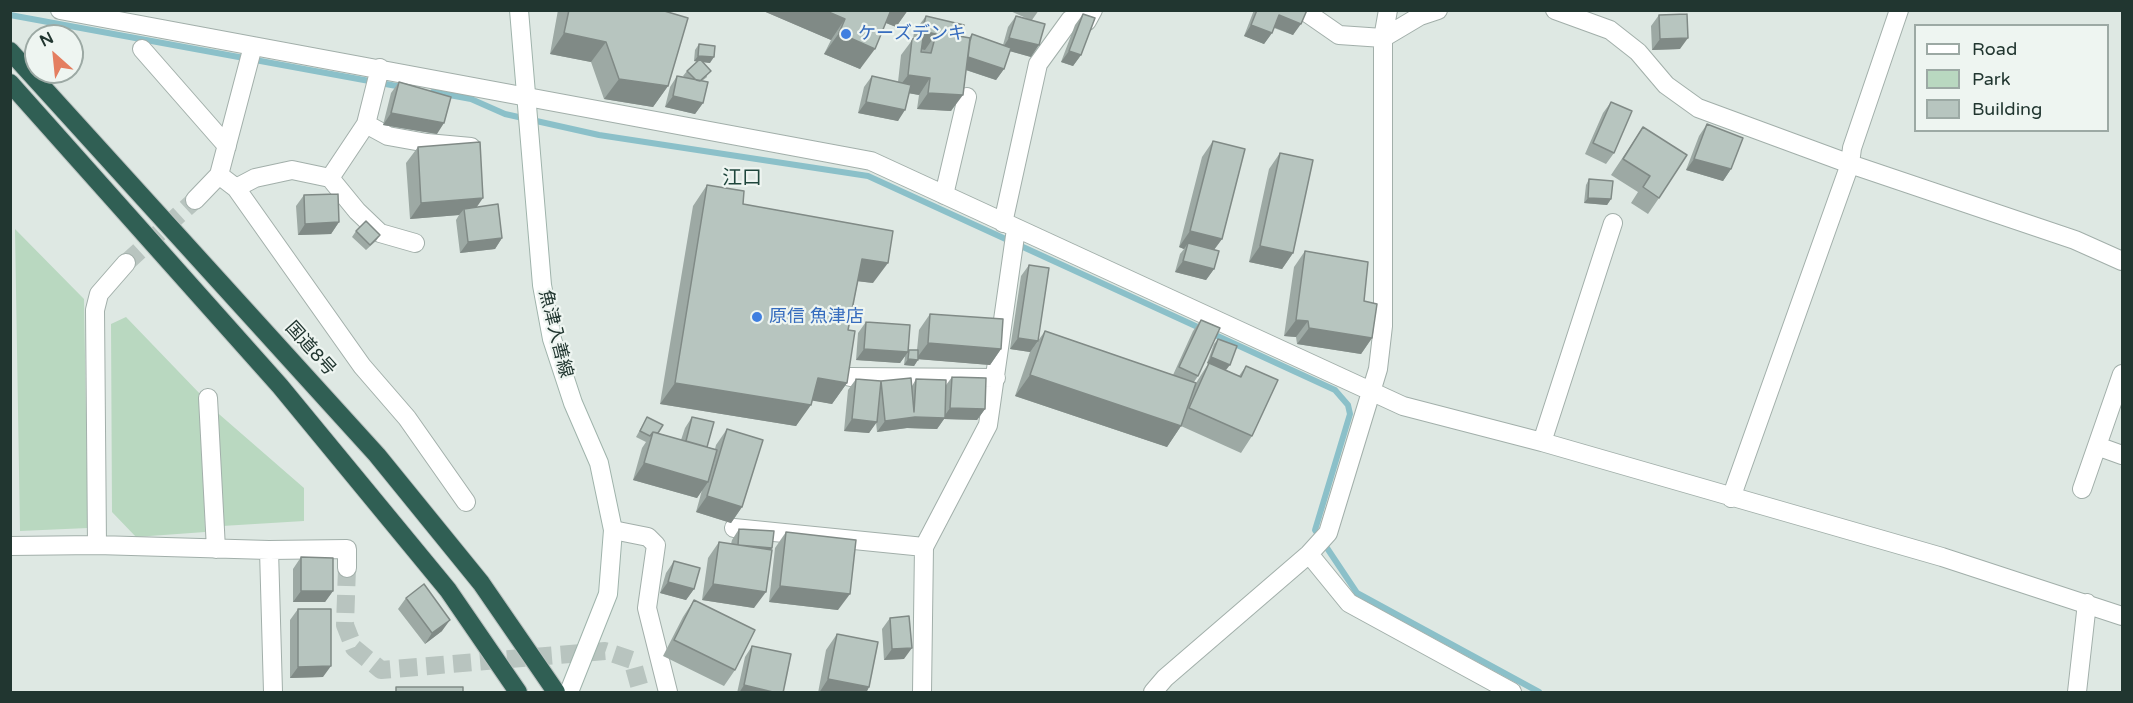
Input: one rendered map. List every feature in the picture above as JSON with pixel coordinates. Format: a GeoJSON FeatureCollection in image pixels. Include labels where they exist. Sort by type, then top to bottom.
{"type":"FeatureCollection","features":[{"type":"Feature","properties":{"kind":"highway","name":"国道8号"},"geometry":{"type":"LineString","coordinates":[[10,51],[377,455],[481,583],[556,693]]}},
{"type":"Feature","properties":{"kind":"highway"},"geometry":{"type":"LineString","coordinates":[[10,83],[280,386],[448,590],[518,693]]}},
{"type":"Feature","properties":{"kind":"street"},"geometry":{"type":"LineString","coordinates":[[60,10],[871,161],[1403,406],[1542,442],[1942,557],[2122,616]]}},
{"type":"Feature","properties":{"kind":"street","name":"魚津入善線"},"geometry":{"type":"LineString","coordinates":[[519,10],[542,285],[552,339],[573,403],[598,463],[613,530],[608,594],[585,646],[568,693]]}},
{"type":"Feature","properties":{"kind":"street"},"geometry":{"type":"LineString","coordinates":[[922,693],[924,547],[988,425],[996,378],[1010,226],[1038,64],[1071,20],[1087,21],[1093,10]]}},
{"type":"Feature","properties":{"kind":"street"},"geometry":{"type":"LineString","coordinates":[[1303,10],[1339,35],[1383,38],[1420,16],[1438,10]]}},
{"type":"Feature","properties":{"kind":"street"},"geometry":{"type":"LineString","coordinates":[[1154,693],[1165,678],[1309,555],[1328,534],[1378,369],[1383,326],[1383,38],[1388,10]]}},
{"type":"Feature","properties":{"kind":"street"},"geometry":{"type":"LineString","coordinates":[[1731,498],[1850,164],[1852,148],[1899,10]]}},
{"type":"Feature","properties":{"kind":"street"},"geometry":{"type":"LineString","coordinates":[[1567,12],[1610,30],[1638,52],[1666,85],[1698,108],[1850,164],[2075,240],[2122,261]]}},
{"type":"Feature","properties":{"kind":"street"},"geometry":{"type":"LineString","coordinates":[[195,200],[219,175],[253,46]]}},
{"type":"Feature","properties":{"kind":"street"},"geometry":{"type":"LineString","coordinates":[[142,49],[227,146]]}},
{"type":"Feature","properties":{"kind":"street"},"geometry":{"type":"LineString","coordinates":[[330,178],[366,124],[380,68]]}},
{"type":"Feature","properties":{"kind":"street"},"geometry":{"type":"LineString","coordinates":[[944,195],[967,97]]}},
{"type":"Feature","properties":{"kind":"street"},"geometry":{"type":"LineString","coordinates":[[366,124],[388,136],[428,143],[474,147]]}},
{"type":"Feature","properties":{"kind":"street"},"geometry":{"type":"LineString","coordinates":[[236,188],[255,178],[292,170],[330,178],[357,211],[380,233],[415,243]]}},
{"type":"Feature","properties":{"kind":"street"},"geometry":{"type":"LineString","coordinates":[[219,175],[236,188],[362,366],[407,418],[466,502]]}},
{"type":"Feature","properties":{"kind":"street"},"geometry":{"type":"LineString","coordinates":[[1542,442],[1613,223]]}},
{"type":"Feature","properties":{"kind":"street"},"geometry":{"type":"LineString","coordinates":[[97,545],[94,310],[99,294],[126,263]]}},
{"type":"Feature","properties":{"kind":"street"},"geometry":{"type":"LineString","coordinates":[[2082,489],[2122,374]]}},
{"type":"Feature","properties":{"kind":"street"},"geometry":{"type":"LineString","coordinates":[[850,377],[996,378]]}},
{"type":"Feature","properties":{"kind":"street"},"geometry":{"type":"LineString","coordinates":[[208,398],[216,549]]}},
{"type":"Feature","properties":{"kind":"street"},"geometry":{"type":"LineString","coordinates":[[2097,446],[2122,455]]}},
{"type":"Feature","properties":{"kind":"street"},"geometry":{"type":"LineString","coordinates":[[734,528],[924,547]]}},
{"type":"Feature","properties":{"kind":"street"},"geometry":{"type":"LineString","coordinates":[[613,530],[648,537],[656,545],[647,608],[668,693]]}},
{"type":"Feature","properties":{"kind":"street"},"geometry":{"type":"LineString","coordinates":[[10,546],[348,549],[347,568]]}},
{"type":"Feature","properties":{"kind":"street"},"geometry":{"type":"LineString","coordinates":[[269,550],[273,693]]}},
{"type":"Feature","properties":{"kind":"street"},"geometry":{"type":"LineString","coordinates":[[1309,555],[1349,603],[1512,693]]}},
{"type":"Feature","properties":{"kind":"street"},"geometry":{"type":"LineString","coordinates":[[2077,693],[2087,603]]}},
{"type":"Feature","properties":{"kind":"green space"},"geometry":{"type":"Polygon","coordinates":[[[15,229],[84,299],[88,528],[20,531],[15,229]]]}},
{"type":"Feature","properties":{"kind":"green space"},"geometry":{"type":"Polygon","coordinates":[[[126,317],[202,396],[205,532],[136,537],[112,512],[111,324],[126,317]]]}},
{"type":"Feature","properties":{"kind":"green space"},"geometry":{"type":"Polygon","coordinates":[[[212,408],[304,488],[304,521],[222,526],[212,408]]]}},
{"type":"Feature","properties":{"kind":"building"},"geometry":{"type":"Polygon","coordinates":[[[569,10],[661,10],[688,18],[668,86],[619,79],[606,42],[564,33],[569,10]]]}},
{"type":"Feature","properties":{"kind":"building"},"geometry":{"type":"Polygon","coordinates":[[[824,10],[891,10],[875,49],[839,33],[845,19],[824,10]]]}},
{"type":"Feature","properties":{"kind":"building"},"geometry":{"type":"Polygon","coordinates":[[[1257,10],[1307,10],[1301,24],[1279,15],[1272,33],[1251,25],[1257,10]]]}},
{"type":"Feature","properties":{"kind":"building"},"geometry":{"type":"Polygon","coordinates":[[[1083,14],[1095,18],[1081,55],[1069,51],[1083,14]]]}},
{"type":"Feature","properties":{"kind":"building"},"geometry":{"type":"Polygon","coordinates":[[[1687,14],[1688,38],[1660,39],[1659,15],[1687,14]]]}},
{"type":"Feature","properties":{"kind":"building"},"geometry":{"type":"Polygon","coordinates":[[[926,16],[964,25],[959,36],[970,38],[963,95],[928,93],[930,78],[908,75],[912,39],[923,38],[921,52],[931,53],[936,34],[922,31],[926,16]]]}},
{"type":"Feature","properties":{"kind":"building"},"geometry":{"type":"Polygon","coordinates":[[[1016,16],[1045,24],[1039,45],[1009,38],[1016,16]]]}},
{"type":"Feature","properties":{"kind":"building"},"geometry":{"type":"Polygon","coordinates":[[[972,34],[1011,48],[1004,69],[968,57],[972,34]]]}},
{"type":"Feature","properties":{"kind":"building"},"geometry":{"type":"Polygon","coordinates":[[[699,44],[715,46],[714,57],[698,56],[699,44]]]}},
{"type":"Feature","properties":{"kind":"building"},"geometry":{"type":"Polygon","coordinates":[[[700,59],[711,71],[700,81],[687,71],[700,59]]]}},
{"type":"Feature","properties":{"kind":"building"},"geometry":{"type":"Polygon","coordinates":[[[677,76],[708,82],[703,103],[673,96],[677,76]]]}},
{"type":"Feature","properties":{"kind":"building"},"geometry":{"type":"Polygon","coordinates":[[[872,76],[911,85],[905,110],[866,102],[872,76]]]}},
{"type":"Feature","properties":{"kind":"building"},"geometry":{"type":"Polygon","coordinates":[[[399,82],[451,97],[444,123],[391,113],[399,82]]]}},
{"type":"Feature","properties":{"kind":"building"},"geometry":{"type":"Polygon","coordinates":[[[1611,102],[1632,111],[1614,153],[1593,143],[1611,102]]]}},
{"type":"Feature","properties":{"kind":"building"},"geometry":{"type":"Polygon","coordinates":[[[1707,124],[1743,138],[1731,169],[1694,159],[1707,124]]]}},
{"type":"Feature","properties":{"kind":"building"},"geometry":{"type":"Polygon","coordinates":[[[1643,127],[1687,155],[1659,198],[1643,187],[1650,176],[1623,159],[1643,127]]]}},
{"type":"Feature","properties":{"kind":"building"},"geometry":{"type":"Polygon","coordinates":[[[1213,141],[1245,149],[1222,239],[1190,231],[1213,141]]]}},
{"type":"Feature","properties":{"kind":"building"},"geometry":{"type":"Polygon","coordinates":[[[480,142],[483,198],[421,203],[418,147],[480,142]]]}},
{"type":"Feature","properties":{"kind":"building"},"geometry":{"type":"Polygon","coordinates":[[[1280,153],[1313,160],[1293,253],[1260,246],[1280,153]]]}},
{"type":"Feature","properties":{"kind":"building"},"geometry":{"type":"Polygon","coordinates":[[[1589,179],[1613,181],[1611,199],[1588,198],[1589,179]]]}},
{"type":"Feature","properties":{"kind":"building","name":"原信 魚津店"},"geometry":{"type":"Polygon","coordinates":[[[707,185],[744,191],[743,204],[893,231],[888,263],[862,259],[848,330],[855,331],[847,383],[818,378],[811,405],[675,383],[707,185]]]}},
{"type":"Feature","properties":{"kind":"building"},"geometry":{"type":"Polygon","coordinates":[[[338,194],[339,222],[305,224],[304,195],[338,194]]]}},
{"type":"Feature","properties":{"kind":"building"},"geometry":{"type":"Polygon","coordinates":[[[498,204],[502,238],[468,242],[464,209],[498,204]]]}},
{"type":"Feature","properties":{"kind":"building"},"geometry":{"type":"Polygon","coordinates":[[[366,221],[380,235],[370,245],[356,231],[366,221]]]}},
{"type":"Feature","properties":{"kind":"building"},"geometry":{"type":"Polygon","coordinates":[[[1188,243],[1219,251],[1214,269],[1183,261],[1188,243]]]}},
{"type":"Feature","properties":{"kind":"building"},"geometry":{"type":"Polygon","coordinates":[[[1305,251],[1368,262],[1364,301],[1377,304],[1372,338],[1309,328],[1308,321],[1296,320],[1305,251]]]}},
{"type":"Feature","properties":{"kind":"building"},"geometry":{"type":"Polygon","coordinates":[[[1029,265],[1049,268],[1038,341],[1018,338],[1029,265]]]}},
{"type":"Feature","properties":{"kind":"building"},"geometry":{"type":"Polygon","coordinates":[[[930,314],[1003,319],[1001,349],[928,343],[930,314]]]}},
{"type":"Feature","properties":{"kind":"building"},"geometry":{"type":"Polygon","coordinates":[[[1201,320],[1220,328],[1198,376],[1179,367],[1201,320]]]}},
{"type":"Feature","properties":{"kind":"building"},"geometry":{"type":"Polygon","coordinates":[[[866,322],[910,325],[908,352],[864,349],[866,322]]]}},
{"type":"Feature","properties":{"kind":"building"},"geometry":{"type":"Polygon","coordinates":[[[1045,331],[1196,383],[1181,426],[1030,375],[1045,331]]]}},
{"type":"Feature","properties":{"kind":"building"},"geometry":{"type":"Polygon","coordinates":[[[1218,339],[1237,346],[1230,365],[1211,357],[1218,339]]]}},
{"type":"Feature","properties":{"kind":"building"},"geometry":{"type":"Polygon","coordinates":[[[909,350],[918,350],[918,360],[908,359],[909,350]]]}},
{"type":"Feature","properties":{"kind":"building"},"geometry":{"type":"Polygon","coordinates":[[[1209,363],[1241,377],[1246,366],[1278,380],[1252,436],[1189,408],[1209,363]]]}},
{"type":"Feature","properties":{"kind":"building"},"geometry":{"type":"Polygon","coordinates":[[[952,377],[986,378],[985,409],[950,408],[952,377]]]}},
{"type":"Feature","properties":{"kind":"building"},"geometry":{"type":"Polygon","coordinates":[[[911,378],[914,412],[916,379],[946,380],[945,418],[915,417],[885,421],[881,381],[911,378]]]}},
{"type":"Feature","properties":{"kind":"building"},"geometry":{"type":"Polygon","coordinates":[[[856,379],[881,381],[877,422],[852,419],[856,379]]]}},
{"type":"Feature","properties":{"kind":"building"},"geometry":{"type":"Polygon","coordinates":[[[647,417],[663,425],[658,433],[653,432],[650,436],[640,431],[647,417]]]}},
{"type":"Feature","properties":{"kind":"building"},"geometry":{"type":"Polygon","coordinates":[[[692,417],[714,422],[707,447],[686,441],[692,417]]]}},
{"type":"Feature","properties":{"kind":"building"},"geometry":{"type":"Polygon","coordinates":[[[727,429],[763,440],[742,507],[707,496],[727,429]]]}},
{"type":"Feature","properties":{"kind":"building"},"geometry":{"type":"Polygon","coordinates":[[[653,432],[717,450],[708,482],[644,463],[653,432]]]}},
{"type":"Feature","properties":{"kind":"building"},"geometry":{"type":"Polygon","coordinates":[[[739,529],[774,531],[772,548],[738,545],[739,529]]]}},
{"type":"Feature","properties":{"kind":"building"},"geometry":{"type":"Polygon","coordinates":[[[786,532],[856,540],[850,594],[780,586],[786,532]]]}},
{"type":"Feature","properties":{"kind":"building"},"geometry":{"type":"Polygon","coordinates":[[[719,542],[772,550],[766,592],[713,584],[719,542]]]}},
{"type":"Feature","properties":{"kind":"building"},"geometry":{"type":"Polygon","coordinates":[[[301,557],[333,558],[333,591],[301,591],[301,557]]]}},
{"type":"Feature","properties":{"kind":"building"},"geometry":{"type":"Polygon","coordinates":[[[674,561],[700,568],[694,589],[668,582],[674,561]]]}},
{"type":"Feature","properties":{"kind":"building"},"geometry":{"type":"Polygon","coordinates":[[[424,584],[450,620],[432,633],[406,598],[424,584]]]}},
{"type":"Feature","properties":{"kind":"building"},"geometry":{"type":"Polygon","coordinates":[[[694,600],[755,630],[735,670],[674,640],[694,600]]]}},
{"type":"Feature","properties":{"kind":"building"},"geometry":{"type":"Polygon","coordinates":[[[298,609],[331,609],[331,666],[298,667],[298,609]]]}},
{"type":"Feature","properties":{"kind":"building"},"geometry":{"type":"Polygon","coordinates":[[[909,616],[912,648],[892,649],[890,618],[909,616]]]}},
{"type":"Feature","properties":{"kind":"building"},"geometry":{"type":"Polygon","coordinates":[[[837,634],[878,642],[869,687],[828,679],[837,634]]]}},
{"type":"Feature","properties":{"kind":"building"},"geometry":{"type":"Polygon","coordinates":[[[752,646],[791,654],[783,693],[744,685],[752,646]]]}},
{"type":"Feature","properties":{"kind":"building"},"geometry":{"type":"Polygon","coordinates":[[[396,687],[463,687],[463,693],[396,693],[396,687]]]}},
{"type":"Feature","properties":{"kind":"waterway"},"geometry":{"type":"LineString","coordinates":[[10,15],[402,87]]}},
{"type":"Feature","properties":{"kind":"waterway"},"geometry":{"type":"LineString","coordinates":[[433,92],[471,99],[505,114],[599,135],[868,176],[1202,329]]}},
{"type":"Feature","properties":{"kind":"waterway"},"geometry":{"type":"LineString","coordinates":[[1211,333],[1335,390],[1348,405],[1350,414],[1315,530],[1357,593],[1539,692]]}},
{"type":"Feature","properties":{"kind":"tunnel"},"geometry":{"type":"LineString","coordinates":[[126,263],[195,200]]}},
{"type":"Feature","properties":{"kind":"tunnel"},"geometry":{"type":"LineString","coordinates":[[347,568],[345,625],[354,648],[381,670],[605,651],[632,660],[641,692]]}},
{"type":"Feature","properties":{"kind":"place","name":"ケーズデンキ"},"geometry":{"type":"Point","coordinates":[846,34]}},
{"type":"Feature","properties":{"kind":"place","name":"原信 魚津店"},"geometry":{"type":"Point","coordinates":[757,317]}},
{"type":"Feature","properties":{"kind":"district","name":"江口"},"geometry":{"type":"Point","coordinates":[742,179]}}]}
